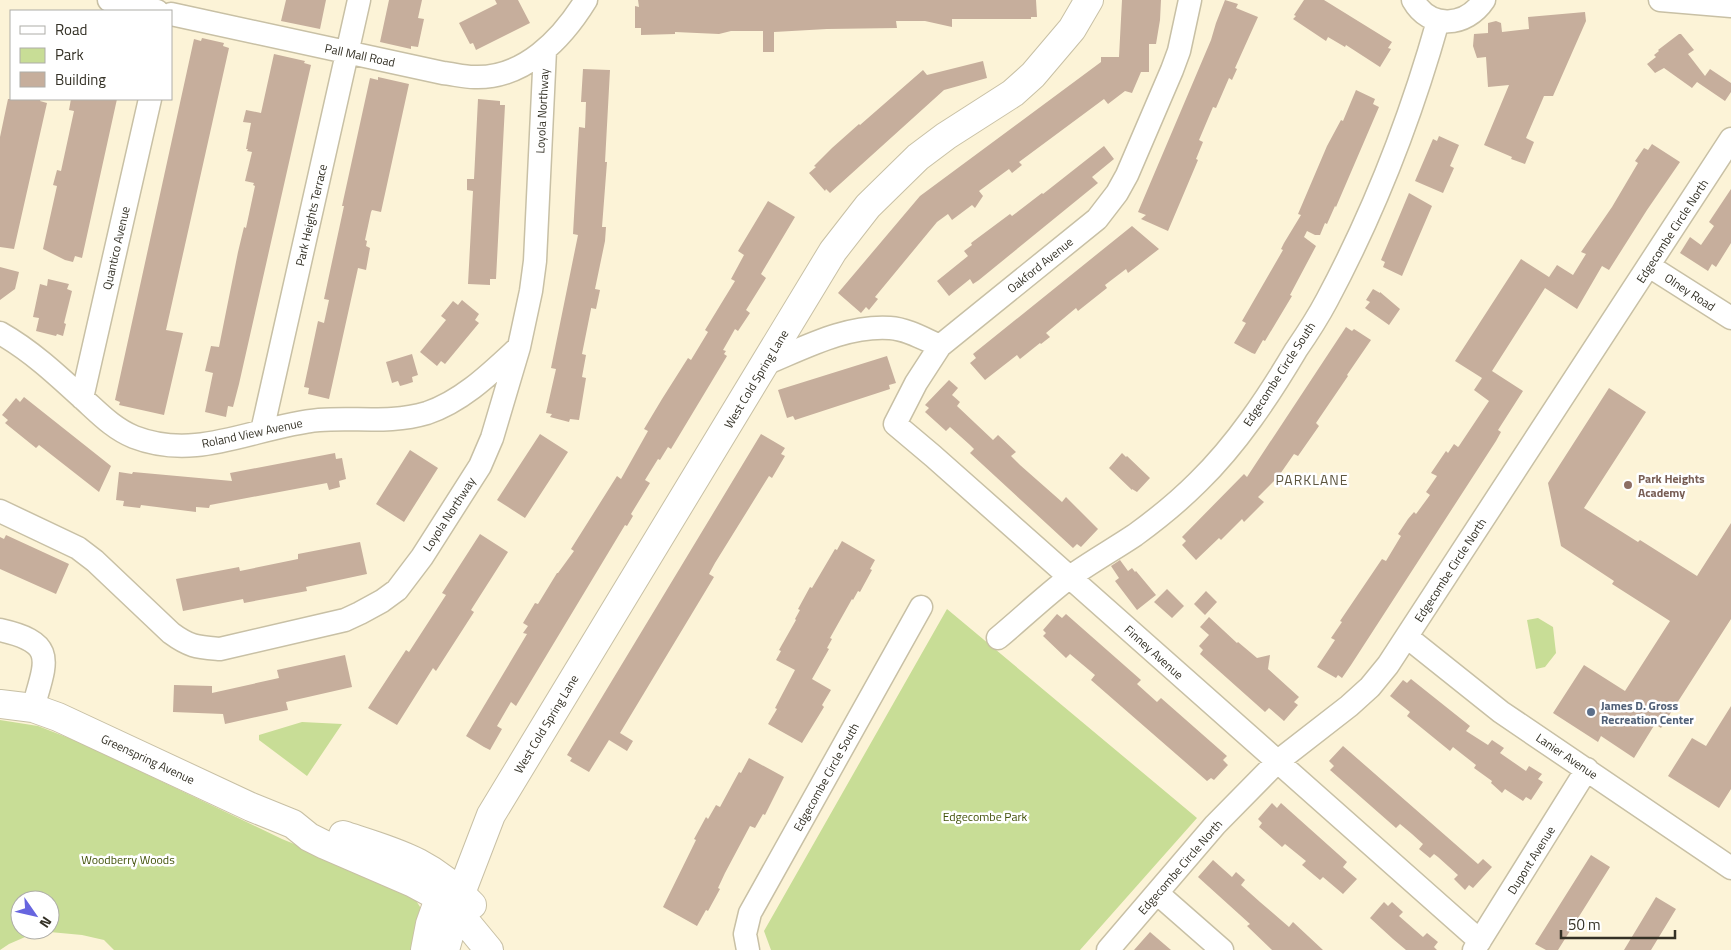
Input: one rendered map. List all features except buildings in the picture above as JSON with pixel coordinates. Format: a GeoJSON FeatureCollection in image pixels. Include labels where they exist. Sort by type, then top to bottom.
{"type":"FeatureCollection","features":[{"type":"Feature","properties":{"kind":"main road","name":"West Cold Spring Lane"},"geometry":{"type":"LineString","coordinates":[[424,950],[430,924],[450,895],[490,815],[833,251],[868,206],[918,157],[946,136],[1013,93],[1033,75],[1072,29],[1089,0]]}},
{"type":"Feature","properties":{"kind":"main road","name":"Greenspring Avenue"},"geometry":{"type":"LineString","coordinates":[[0,704],[33,708],[83,728],[251,807],[293,824],[309,837],[413,883],[450,895],[490,925],[507,950]]}},
{"type":"Feature","properties":{"kind":"main road","name":"West Cold Spring Lane"},"geometry":{"type":"LineString","coordinates":[[445,950],[450,895]]}},
{"type":"Feature","properties":{"kind":"main road","name":"Greenspring Avenue"},"geometry":{"type":"LineString","coordinates":[[450,895],[489,950]]}},
{"type":"Feature","properties":{"kind":"street"},"geometry":{"type":"LineString","coordinates":[[109,0],[154,10]]}},
{"type":"Feature","properties":{"kind":"street","name":"Park Heights Terrace"},"geometry":{"type":"LineString","coordinates":[[262,431],[359,0]]}},
{"type":"Feature","properties":{"kind":"street","name":"Loyola Northway"},"geometry":{"type":"LineString","coordinates":[[0,511],[78,548],[96,561],[171,633],[185,643],[201,647],[220,649],[345,620],[382,601],[397,590],[422,557],[468,486],[480,466],[492,438],[519,347],[531,292],[545,50],[561,36],[586,0]]}},
{"type":"Feature","properties":{"kind":"street","name":"Oakford Avenue"},"geometry":{"type":"LineString","coordinates":[[940,346],[1097,219],[1109,204],[1127,175],[1179,51],[1190,0]]}},
{"type":"Feature","properties":{"kind":"street"},"geometry":{"type":"LineString","coordinates":[[1413,0],[1417,7],[1426,15],[1438,21],[1451,22],[1464,19],[1476,11],[1484,0]]}},
{"type":"Feature","properties":{"kind":"street"},"geometry":{"type":"LineString","coordinates":[[1660,0],[1731,6]]}},
{"type":"Feature","properties":{"kind":"street","name":"Pall Mall Road"},"geometry":{"type":"LineString","coordinates":[[172,13],[347,52],[474,77],[506,72],[528,62],[545,50]]}},
{"type":"Feature","properties":{"kind":"street","name":"Edgecombe Circle South"},"geometry":{"type":"LineString","coordinates":[[998,638],[1070,577],[1145,528],[1198,482],[1224,454],[1278,380],[1326,302],[1371,209],[1412,104],[1438,21]]}},
{"type":"Feature","properties":{"kind":"street","name":"Quantico Avenue"},"geometry":{"type":"LineString","coordinates":[[82,398],[150,100]]}},
{"type":"Feature","properties":{"kind":"street","name":"Edgecombe Circle North"},"geometry":{"type":"LineString","coordinates":[[1108,950],[1215,825],[1277,762],[1349,706],[1370,687],[1407,637],[1731,139]]}},
{"type":"Feature","properties":{"kind":"street","name":"Olney Road"},"geometry":{"type":"LineString","coordinates":[[1649,266],[1731,318]]}},
{"type":"Feature","properties":{"kind":"street"},"geometry":{"type":"LineString","coordinates":[[765,364],[828,338],[866,330],[889,328],[905,331],[940,346]]}},
{"type":"Feature","properties":{"kind":"street","name":"Roland View Avenue"},"geometry":{"type":"LineString","coordinates":[[0,333],[34,355],[101,416],[116,427],[132,436],[166,445],[188,446],[210,444],[294,423],[339,419],[391,420],[428,412],[448,404],[466,392],[519,347]]}},
{"type":"Feature","properties":{"kind":"street","name":"Finney Avenue"},"geometry":{"type":"LineString","coordinates":[[940,346],[916,383],[895,424],[1277,762],[1477,946]]}},
{"type":"Feature","properties":{"kind":"street","name":"Edgecombe Circle South"},"geometry":{"type":"LineString","coordinates":[[748,950],[745,934],[750,913],[921,607]]}},
{"type":"Feature","properties":{"kind":"street"},"geometry":{"type":"LineString","coordinates":[[0,630],[17,634],[30,640],[39,647],[45,656],[45,666],[33,708]]}},
{"type":"Feature","properties":{"kind":"street","name":"Lanier Avenue"},"geometry":{"type":"LineString","coordinates":[[1407,637],[1501,712],[1731,868]]}},
{"type":"Feature","properties":{"kind":"street","name":"Dupont Avenue"},"geometry":{"type":"LineString","coordinates":[[1477,946],[1587,770]]}},
{"type":"Feature","properties":{"kind":"street"},"geometry":{"type":"LineString","coordinates":[[1158,893],[1222,950]]}},
{"type":"Feature","properties":{"kind":"green space","name":"Edgecombe Park"},"geometry":{"type":"Polygon","coordinates":[[[947,609],[1197,818],[1080,950],[771,950],[764,931],[947,609]]]}},
{"type":"Feature","properties":{"kind":"green space"},"geometry":{"type":"Polygon","coordinates":[[[1538,618],[1553,627],[1556,653],[1545,667],[1536,669],[1527,620],[1538,618]]]}},
{"type":"Feature","properties":{"kind":"green space","name":"Woodberry Woods"},"geometry":{"type":"Polygon","coordinates":[[[0,720],[38,726],[79,742],[282,839],[399,887],[415,899],[422,910],[419,950],[114,950],[104,940],[60,933],[60,890],[10,890],[10,940],[18,940],[0,950],[0,720]]]}},
{"type":"Feature","properties":{"kind":"green space"},"geometry":{"type":"Polygon","coordinates":[[[302,722],[342,724],[307,776],[259,740],[259,735],[302,722]]]}},
{"type":"Feature","properties":{"kind":"place","name":"Park Heights Academy"},"geometry":{"type":"Point","coordinates":[1628,485]}},
{"type":"Feature","properties":{"kind":"place","name":"James D. Gross Recreation Center"},"geometry":{"type":"Point","coordinates":[1591,712]}},
{"type":"Feature","properties":{"kind":"district","name":"PARKLANE"},"geometry":{"type":"Point","coordinates":[1312,479]}}]}
